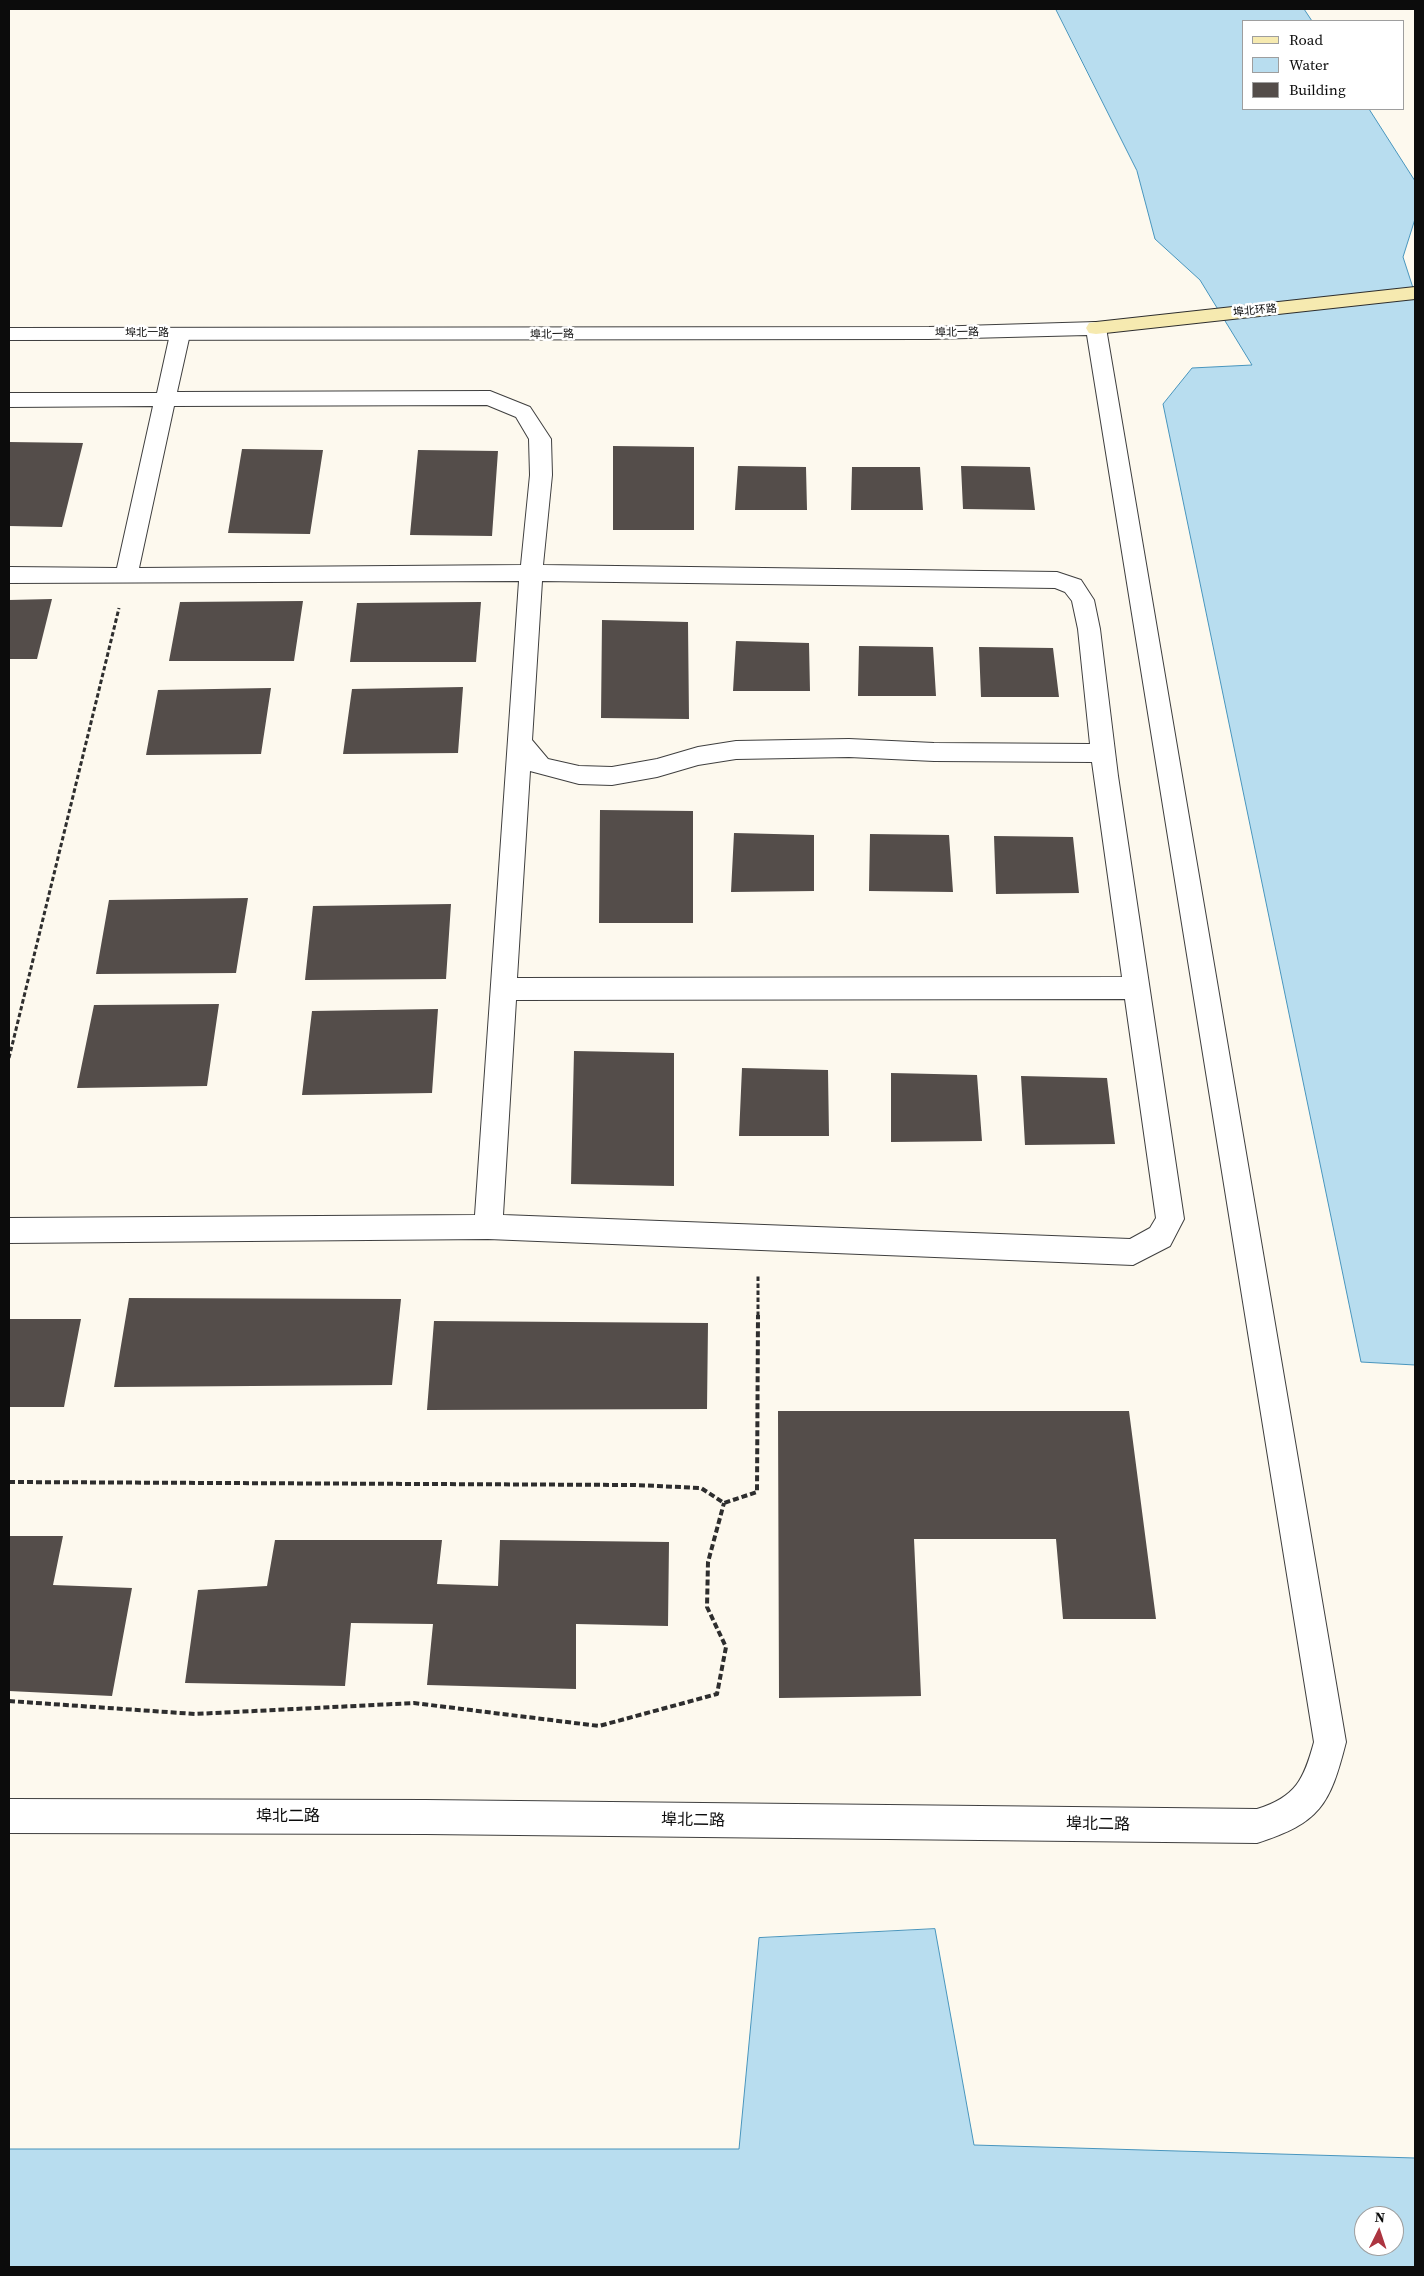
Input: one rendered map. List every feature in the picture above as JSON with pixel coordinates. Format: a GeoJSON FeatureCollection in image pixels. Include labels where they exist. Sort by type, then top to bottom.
{"type":"FeatureCollection","features":[{"type":"Feature","properties":{"kind":"main road","name":"埠北环路"},"geometry":{"type":"LineString","coordinates":[[1096,328],[1415,293]]}},
{"type":"Feature","properties":{"kind":"street","name":"埠北一路"},"geometry":{"type":"LineString","coordinates":[[9,334],[929,333],[1096,328]]}},
{"type":"Feature","properties":{"kind":"street","name":"埠北二路"},"geometry":{"type":"LineString","coordinates":[[9,1816],[1257,1826],[1286,1816],[1303,1803],[1318,1785],[1330,1742],[1096,328]]}},
{"type":"Feature","properties":{"kind":"street"},"geometry":{"type":"LineString","coordinates":[[126,576],[180,334]]}},
{"type":"Feature","properties":{"kind":"street"},"geometry":{"type":"LineString","coordinates":[[9,400],[490,398],[523,412],[540,439],[541,475],[530,573],[488,1227]]}},
{"type":"Feature","properties":{"kind":"street"},"geometry":{"type":"LineString","coordinates":[[9,575],[530,573],[1057,580],[1073,586],[1083,600],[1089,628],[1103,753],[1170,1220],[1160,1237],[1133,1252],[488,1227],[9,1231]]}},
{"type":"Feature","properties":{"kind":"street"},"geometry":{"type":"LineString","coordinates":[[520,742],[540,766],[579,775],[612,776],[657,768],[698,756],[736,750],[849,748],[934,752],[1103,753]]}},
{"type":"Feature","properties":{"kind":"street"},"geometry":{"type":"LineString","coordinates":[[504,989],[1136,988]]}},
{"type":"Feature","properties":{"kind":"path"},"geometry":{"type":"LineString","coordinates":[[9,1058],[126,576]]}},
{"type":"Feature","properties":{"kind":"path"},"geometry":{"type":"LineString","coordinates":[[724,1503],[757,1492],[758,1237]]}},
{"type":"Feature","properties":{"kind":"path"},"geometry":{"type":"LineString","coordinates":[[9,1482],[634,1485],[701,1488],[724,1503]]}},
{"type":"Feature","properties":{"kind":"path"},"geometry":{"type":"LineString","coordinates":[[9,1701],[195,1714],[414,1703],[599,1726],[717,1694],[726,1647],[707,1607],[708,1562],[724,1503]]}},
{"type":"Feature","properties":{"kind":"water"},"geometry":{"type":"Polygon","coordinates":[[[1056,9],[1304,9],[1311,20],[1242,20],[1242,110],[1370,110],[1415,181],[1415,219],[1403,257],[1415,294],[1415,1365],[1361,1362],[1163,404],[1192,368],[1252,365],[1200,280],[1155,239],[1137,171],[1056,9]]]}},
{"type":"Feature","properties":{"kind":"water"},"geometry":{"type":"Polygon","coordinates":[[[935,1929],[974,2145],[1415,2158],[1415,2267],[9,2267],[9,2149],[739,2149],[759,1938],[935,1929]]]}},
{"type":"Feature","properties":{"kind":"building"},"geometry":{"type":"Polygon","coordinates":[[[9,442],[83,443],[62,527],[9,526],[9,442]]]}},
{"type":"Feature","properties":{"kind":"building"},"geometry":{"type":"Polygon","coordinates":[[[613,446],[694,447],[694,530],[613,530],[613,446]]]}},
{"type":"Feature","properties":{"kind":"building"},"geometry":{"type":"Polygon","coordinates":[[[242,449],[323,450],[310,534],[228,533],[242,449]]]}},
{"type":"Feature","properties":{"kind":"building"},"geometry":{"type":"Polygon","coordinates":[[[418,450],[498,451],[492,536],[410,535],[418,450]]]}},
{"type":"Feature","properties":{"kind":"building"},"geometry":{"type":"Polygon","coordinates":[[[738,466],[806,467],[807,510],[735,510],[738,466]]]}},
{"type":"Feature","properties":{"kind":"building"},"geometry":{"type":"Polygon","coordinates":[[[961,466],[1030,467],[1035,510],[963,509],[961,466]]]}},
{"type":"Feature","properties":{"kind":"building"},"geometry":{"type":"Polygon","coordinates":[[[852,467],[920,467],[923,510],[851,510],[852,467]]]}},
{"type":"Feature","properties":{"kind":"building"},"geometry":{"type":"Polygon","coordinates":[[[52,599],[37,659],[9,659],[9,600],[52,599]]]}},
{"type":"Feature","properties":{"kind":"building"},"geometry":{"type":"Polygon","coordinates":[[[303,601],[294,661],[169,661],[180,602],[303,601]]]}},
{"type":"Feature","properties":{"kind":"building"},"geometry":{"type":"Polygon","coordinates":[[[481,602],[476,662],[350,662],[357,603],[481,602]]]}},
{"type":"Feature","properties":{"kind":"building"},"geometry":{"type":"Polygon","coordinates":[[[602,620],[688,622],[689,719],[601,718],[602,620]]]}},
{"type":"Feature","properties":{"kind":"building"},"geometry":{"type":"Polygon","coordinates":[[[736,641],[809,643],[810,691],[733,691],[736,641]]]}},
{"type":"Feature","properties":{"kind":"building"},"geometry":{"type":"Polygon","coordinates":[[[859,646],[933,647],[936,696],[858,696],[859,646]]]}},
{"type":"Feature","properties":{"kind":"building"},"geometry":{"type":"Polygon","coordinates":[[[979,647],[1053,648],[1059,697],[981,697],[979,647]]]}},
{"type":"Feature","properties":{"kind":"building"},"geometry":{"type":"Polygon","coordinates":[[[463,687],[458,753],[343,754],[352,689],[463,687]]]}},
{"type":"Feature","properties":{"kind":"building"},"geometry":{"type":"Polygon","coordinates":[[[271,688],[261,754],[146,755],[158,690],[271,688]]]}},
{"type":"Feature","properties":{"kind":"building"},"geometry":{"type":"Polygon","coordinates":[[[600,810],[693,811],[693,923],[599,923],[600,810]]]}},
{"type":"Feature","properties":{"kind":"building"},"geometry":{"type":"Polygon","coordinates":[[[734,833],[814,835],[814,891],[731,892],[734,833]]]}},
{"type":"Feature","properties":{"kind":"building"},"geometry":{"type":"Polygon","coordinates":[[[870,834],[949,835],[953,892],[869,891],[870,834]]]}},
{"type":"Feature","properties":{"kind":"building"},"geometry":{"type":"Polygon","coordinates":[[[994,836],[1073,837],[1079,893],[996,894],[994,836]]]}},
{"type":"Feature","properties":{"kind":"building"},"geometry":{"type":"Polygon","coordinates":[[[248,898],[236,973],[96,974],[109,900],[248,898]]]}},
{"type":"Feature","properties":{"kind":"building"},"geometry":{"type":"Polygon","coordinates":[[[451,904],[446,979],[305,980],[313,906],[451,904]]]}},
{"type":"Feature","properties":{"kind":"building"},"geometry":{"type":"Polygon","coordinates":[[[219,1004],[207,1086],[77,1088],[94,1005],[219,1004]]]}},
{"type":"Feature","properties":{"kind":"building"},"geometry":{"type":"Polygon","coordinates":[[[438,1009],[432,1093],[302,1095],[312,1011],[438,1009]]]}},
{"type":"Feature","properties":{"kind":"building"},"geometry":{"type":"Polygon","coordinates":[[[574,1051],[674,1053],[674,1186],[571,1184],[574,1051]]]}},
{"type":"Feature","properties":{"kind":"building"},"geometry":{"type":"Polygon","coordinates":[[[742,1068],[828,1070],[829,1136],[739,1136],[742,1068]]]}},
{"type":"Feature","properties":{"kind":"building"},"geometry":{"type":"Polygon","coordinates":[[[891,1073],[977,1075],[982,1141],[891,1142],[891,1073]]]}},
{"type":"Feature","properties":{"kind":"building"},"geometry":{"type":"Polygon","coordinates":[[[1021,1076],[1107,1078],[1115,1144],[1025,1145],[1021,1076]]]}},
{"type":"Feature","properties":{"kind":"building"},"geometry":{"type":"Polygon","coordinates":[[[129,1298],[401,1299],[392,1385],[114,1387],[129,1298]]]}},
{"type":"Feature","properties":{"kind":"building"},"geometry":{"type":"Polygon","coordinates":[[[9,1319],[81,1319],[64,1407],[9,1407],[9,1319]]]}},
{"type":"Feature","properties":{"kind":"building"},"geometry":{"type":"Polygon","coordinates":[[[434,1321],[708,1323],[707,1409],[427,1410],[434,1321]]]}},
{"type":"Feature","properties":{"kind":"building"},"geometry":{"type":"Polygon","coordinates":[[[778,1411],[1129,1411],[1156,1619],[1063,1619],[1056,1539],[914,1539],[921,1696],[779,1698],[778,1411]]]}},
{"type":"Feature","properties":{"kind":"building"},"geometry":{"type":"Polygon","coordinates":[[[9,1536],[63,1536],[53,1585],[132,1588],[112,1696],[9,1691],[9,1536]]]}},
{"type":"Feature","properties":{"kind":"building"},"geometry":{"type":"Polygon","coordinates":[[[275,1540],[442,1540],[437,1584],[498,1586],[500,1540],[669,1542],[668,1626],[576,1624],[576,1689],[427,1685],[433,1624],[351,1623],[345,1686],[185,1683],[198,1590],[267,1586],[275,1540]]]}}]}
